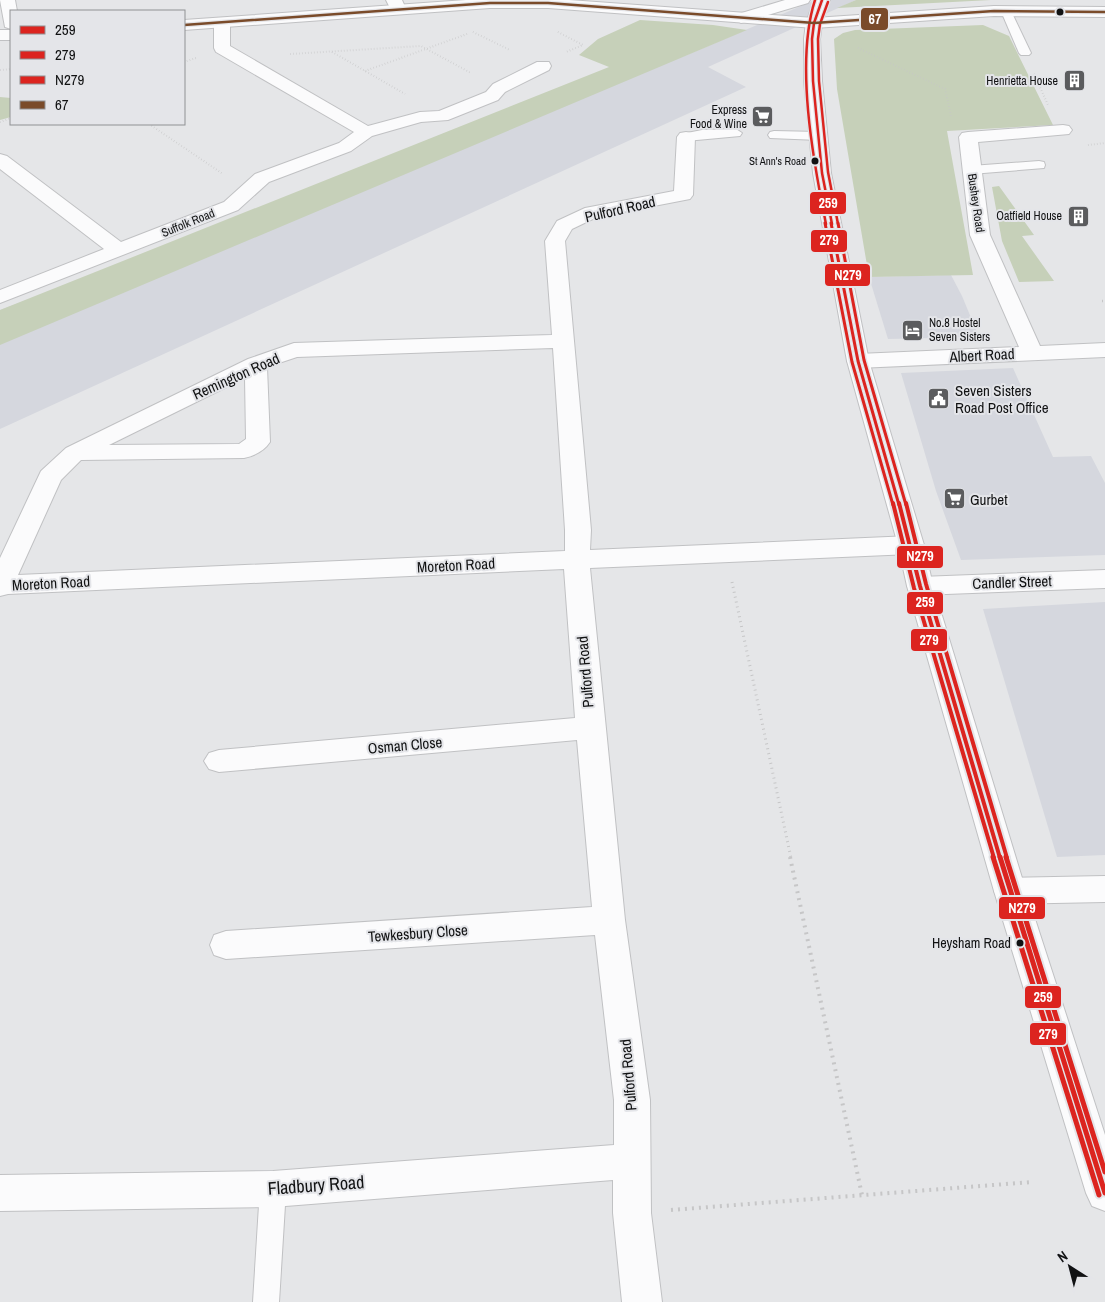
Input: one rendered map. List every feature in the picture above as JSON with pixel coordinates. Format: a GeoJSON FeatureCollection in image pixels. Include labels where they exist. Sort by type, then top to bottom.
{"type":"FeatureCollection","features":[{"type":"Feature","properties":{"kind":"main road"},"geometry":{"type":"LineString","coordinates":[[7,0],[10,18]]}},
{"type":"Feature","properties":{"kind":"main road"},"geometry":{"type":"LineString","coordinates":[[741,18],[802,0]]}},
{"type":"Feature","properties":{"kind":"main road"},"geometry":{"type":"LineString","coordinates":[[822,0],[814,23],[813,81],[822,173],[858,361],[911,545],[920,586],[1010,891],[1105,1193]]}},
{"type":"Feature","properties":{"kind":"main road"},"geometry":{"type":"LineString","coordinates":[[185,26],[396,4],[465,5],[572,2],[814,23],[942,13],[1006,11],[1105,12]]}},
{"type":"Feature","properties":{"kind":"main road"},"geometry":{"type":"LineString","coordinates":[[222,23],[222,48],[366,132]]}},
{"type":"Feature","properties":{"kind":"main road","name":"Suffolk Road"},"geometry":{"type":"LineString","coordinates":[[0,297],[231,206],[262,178],[344,147],[366,132],[420,117],[442,116],[492,96],[499,88],[540,65]]}},
{"type":"Feature","properties":{"kind":"main road"},"geometry":{"type":"LineString","coordinates":[[968,137],[1062,130]]}},
{"type":"Feature","properties":{"kind":"main road","name":"Pulford Road"},"geometry":{"type":"LineString","coordinates":[[642,1302],[632,1213],[632,1100],[610,920],[590,728],[577,580],[578,530],[555,241],[564,225],[592,212],[683,195],[686,137]]}},
{"type":"Feature","properties":{"kind":"main road","name":"Bushey Road"},"geometry":{"type":"LineString","coordinates":[[968,137],[980,235],[1032,352]]}},
{"type":"Feature","properties":{"kind":"main road"},"geometry":{"type":"LineString","coordinates":[[0,160],[119,251]]}},
{"type":"Feature","properties":{"kind":"main road","name":"Remington Road"},"geometry":{"type":"LineString","coordinates":[[0,586],[50,476],[74,453],[256,364],[294,350],[563,341]]}},
{"type":"Feature","properties":{"kind":"main road","name":"Albert Road"},"geometry":{"type":"LineString","coordinates":[[858,361],[1105,350]]}},
{"type":"Feature","properties":{"kind":"main road"},"geometry":{"type":"LineString","coordinates":[[74,453],[244,450],[258,442],[256,364]]}},
{"type":"Feature","properties":{"kind":"main road","name":"Moreton Road"},"geometry":{"type":"LineString","coordinates":[[0,586],[911,545]]}},
{"type":"Feature","properties":{"kind":"main road","name":"Candler Street"},"geometry":{"type":"LineString","coordinates":[[920,586],[1105,578]]}},
{"type":"Feature","properties":{"kind":"main road","name":"Osman Close"},"geometry":{"type":"LineString","coordinates":[[219,761],[590,728]]}},
{"type":"Feature","properties":{"kind":"main road"},"geometry":{"type":"LineString","coordinates":[[1010,891],[1105,889]]}},
{"type":"Feature","properties":{"kind":"main road","name":"Tewkesbury Close"},"geometry":{"type":"LineString","coordinates":[[226,945],[610,920]]}},
{"type":"Feature","properties":{"kind":"main road","name":"Fladbury Road"},"geometry":{"type":"LineString","coordinates":[[0,1193],[273,1189],[631,1161]]}},
{"type":"Feature","properties":{"kind":"lane"},"geometry":{"type":"LineString","coordinates":[[1006,11],[1025,54]]}},
{"type":"Feature","properties":{"kind":"lane"},"geometry":{"type":"LineString","coordinates":[[686,137],[702,134],[736,133]]}},
{"type":"Feature","properties":{"kind":"lane"},"geometry":{"type":"LineString","coordinates":[[774,135],[819,136]]}},
{"type":"Feature","properties":{"kind":"lane"},"geometry":{"type":"LineString","coordinates":[[971,170],[1039,166]]}},
{"type":"Feature","properties":{"kind":"lane"},"geometry":{"type":"LineString","coordinates":[[266,1302],[273,1189]]}},
{"type":"Feature","properties":{"kind":"path"},"geometry":{"type":"LineString","coordinates":[[465,5],[468,30],[540,65],[583,45],[558,32]]}},
{"type":"Feature","properties":{"kind":"path"},"geometry":{"type":"LineString","coordinates":[[365,71],[472,32]]}},
{"type":"Feature","properties":{"kind":"path"},"geometry":{"type":"LineString","coordinates":[[239,57],[421,46],[499,88]]}},
{"type":"Feature","properties":{"kind":"path"},"geometry":{"type":"LineString","coordinates":[[856,47],[945,89],[954,125],[968,137]]}},
{"type":"Feature","properties":{"kind":"path"},"geometry":{"type":"LineString","coordinates":[[332,52],[442,116]]}},
{"type":"Feature","properties":{"kind":"path"},"geometry":{"type":"LineString","coordinates":[[150,125],[248,190]]}},
{"type":"Feature","properties":{"kind":"path"},"geometry":{"type":"LineString","coordinates":[[731,578],[862,1195]]}},
{"type":"Feature","properties":{"kind":"path"},"geometry":{"type":"LineString","coordinates":[[661,1211],[1032,1182]]}},
{"type":"Feature","properties":{"kind":"shaded area"},"geometry":{"type":"Polygon","coordinates":[[[815,0],[856,0],[708,67],[746,87],[0,429],[0,310],[687,55],[815,0]]]}},
{"type":"Feature","properties":{"kind":"shaded area"},"geometry":{"type":"Polygon","coordinates":[[[951,275],[979,337],[888,339],[869,277],[951,275]]]}},
{"type":"Feature","properties":{"kind":"shaded area"},"geometry":{"type":"Polygon","coordinates":[[[1013,368],[1053,457],[1091,456],[1105,483],[1105,555],[961,560],[936,491],[901,373],[1013,368]]]}},
{"type":"Feature","properties":{"kind":"shaded area"},"geometry":{"type":"Polygon","coordinates":[[[1105,602],[1105,855],[1057,857],[983,609],[1105,602]]]}},
{"type":"Feature","properties":{"kind":"green space"},"geometry":{"type":"Polygon","coordinates":[[[856,0],[991,0],[837,8],[856,0]]]}},
{"type":"Feature","properties":{"kind":"green space"},"geometry":{"type":"Polygon","coordinates":[[[640,20],[713,25],[747,30],[0,345],[0,310],[609,67],[579,55],[598,39],[640,20]]]}},
{"type":"Feature","properties":{"kind":"green space"},"geometry":{"type":"Polygon","coordinates":[[[983,25],[1009,36],[1053,125],[947,131],[973,275],[869,277],[837,89],[834,39],[843,33],[855,30],[983,25]]]}},
{"type":"Feature","properties":{"kind":"green space"},"geometry":{"type":"Polygon","coordinates":[[[0,97],[10,98],[10,117],[0,120],[0,97]]]}},
{"type":"Feature","properties":{"kind":"green space"},"geometry":{"type":"Polygon","coordinates":[[[999,186],[1034,235],[1022,236],[1054,281],[1019,282],[1002,241],[992,187],[999,186]]]}},
{"type":"Feature","properties":{"kind":"transit line","name":"279"},"geometry":{"type":"LineString","coordinates":[[815,0],[808,22],[806,39],[807,82],[816,174],[852,362],[905,547],[914,588],[1004,893],[1099,1195]]}},
{"type":"Feature","properties":{"kind":"transit line","name":"259"},"geometry":{"type":"LineString","coordinates":[[822,0],[814,23],[812,39],[813,81],[822,173],[858,361],[911,545],[920,586],[1010,891],[1105,1193]]}},
{"type":"Feature","properties":{"kind":"transit line","name":"N279"},"geometry":{"type":"LineString","coordinates":[[828,2],[820,24],[818,39],[819,81],[828,172],[864,360],[917,543],[926,584],[1016,889],[1105,1172]]}},
{"type":"Feature","properties":{"kind":"transit line","name":"67"},"geometry":{"type":"LineString","coordinates":[[185,25],[490,3],[548,3],[814,23],[994,11],[1105,12]]}},
{"type":"Feature","properties":{"kind":"place","name":"Henrietta House"},"geometry":{"type":"Point","coordinates":[1074,81]}},
{"type":"Feature","properties":{"kind":"place","name":"Express Food & Wine"},"geometry":{"type":"Point","coordinates":[763,117]}},
{"type":"Feature","properties":{"kind":"place","name":"St Ann's Road"},"geometry":{"type":"Point","coordinates":[815,161]}},
{"type":"Feature","properties":{"kind":"place","name":"Oatfield House"},"geometry":{"type":"Point","coordinates":[1078,216]}},
{"type":"Feature","properties":{"kind":"place","name":"No.8 Hostel Seven Sisters"},"geometry":{"type":"Point","coordinates":[913,330]}},
{"type":"Feature","properties":{"kind":"place","name":"Seven Sisters Road Post Office"},"geometry":{"type":"Point","coordinates":[939,399]}},
{"type":"Feature","properties":{"kind":"place","name":"Gurbet"},"geometry":{"type":"Point","coordinates":[954,499]}},
{"type":"Feature","properties":{"kind":"place","name":"Heysham Road"},"geometry":{"type":"Point","coordinates":[1020,943]}}]}
